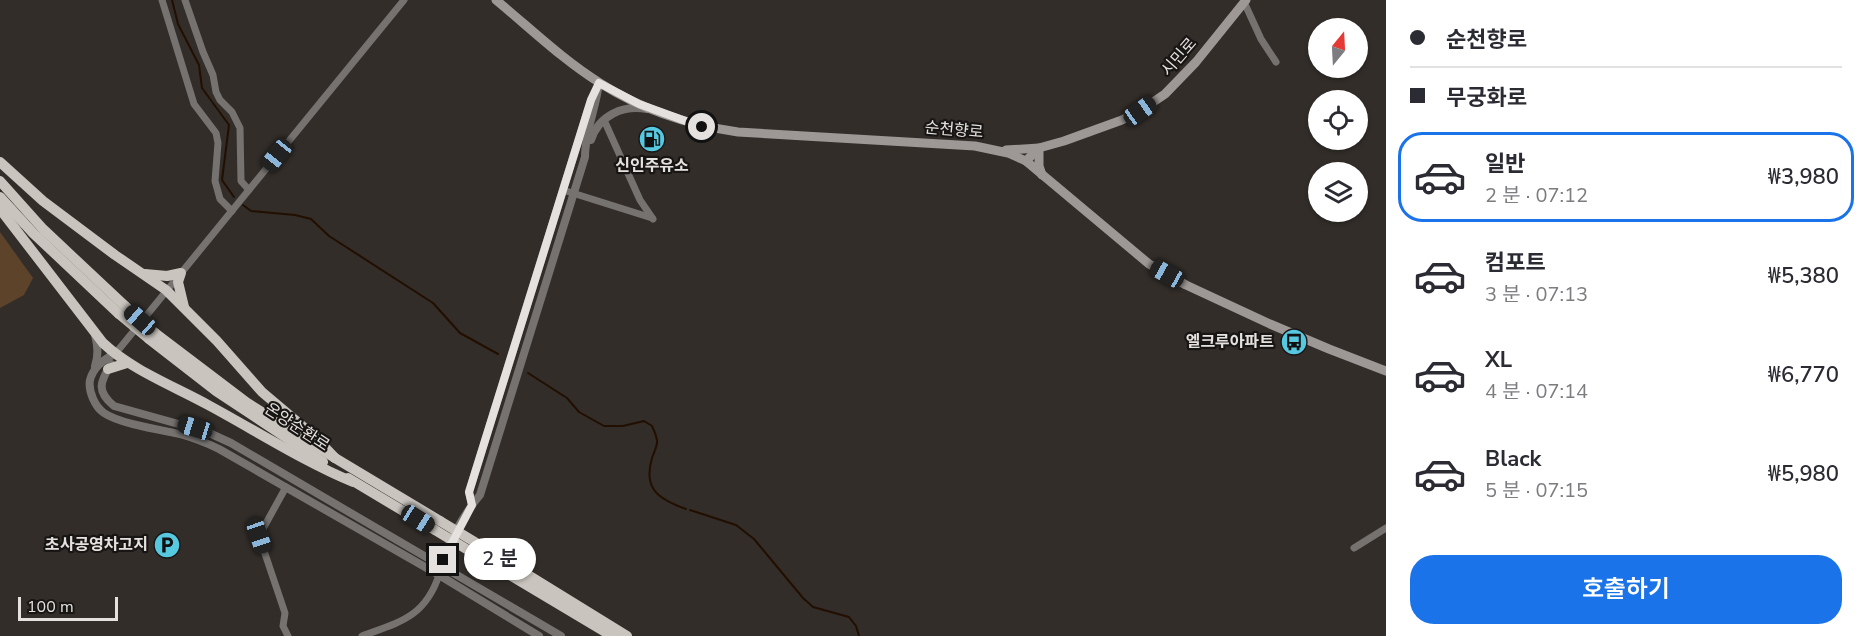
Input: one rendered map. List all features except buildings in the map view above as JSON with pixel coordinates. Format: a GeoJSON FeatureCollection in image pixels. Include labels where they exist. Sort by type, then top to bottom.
{"type":"FeatureCollection","features":[{"type":"Feature","properties":{"kind":"highway"},"geometry":{"type":"LineString","coordinates":[[0,162],[43,201],[166,290],[262,392],[314,436],[335,458]]}},
{"type":"Feature","properties":{"kind":"highway"},"geometry":{"type":"LineString","coordinates":[[0,181],[122,310]]}},
{"type":"Feature","properties":{"kind":"highway"},"geometry":{"type":"LineString","coordinates":[[0,196],[33,233],[152,336]]}},
{"type":"Feature","properties":{"kind":"highway"},"geometry":{"type":"LineString","coordinates":[[0,209],[94,332],[115,354],[127,363],[322,468],[353,482]]}},
{"type":"Feature","properties":{"kind":"highway"},"geometry":{"type":"LineString","coordinates":[[142,273],[167,276],[181,273]]}},
{"type":"Feature","properties":{"kind":"highway"},"geometry":{"type":"LineString","coordinates":[[181,273],[178,282],[185,309]]}},
{"type":"Feature","properties":{"kind":"highway","name":"온양순환로"},"geometry":{"type":"LineString","coordinates":[[152,336],[246,402],[437,525]]}},
{"type":"Feature","properties":{"kind":"highway","name":"온양순환로"},"geometry":{"type":"LineString","coordinates":[[152,336],[230,401],[353,482],[437,525]]}},
{"type":"Feature","properties":{"kind":"highway"},"geometry":{"type":"LineString","coordinates":[[108,369],[127,363]]}},
{"type":"Feature","properties":{"kind":"highway"},"geometry":{"type":"LineString","coordinates":[[437,525],[612,636]]}},
{"type":"Feature","properties":{"kind":"highway"},"geometry":{"type":"LineString","coordinates":[[475,549],[627,636]]}},
{"type":"Feature","properties":{"kind":"main road","name":"순천향로"},"geometry":{"type":"LineString","coordinates":[[496,0],[599,83],[652,109],[702,127],[738,132],[975,146],[997,150],[1026,161],[1149,264],[1186,285],[1270,324],[1329,350],[1386,371]]}},
{"type":"Feature","properties":{"kind":"main road","name":"시민로"},"geometry":{"type":"LineString","coordinates":[[1026,161],[1039,148],[1122,120],[1157,100],[1182,78],[1245,1]]}},
{"type":"Feature","properties":{"kind":"main road"},"geometry":{"type":"LineString","coordinates":[[997,150],[1039,148],[1039,166],[1044,178]]}},
{"type":"Feature","properties":{"kind":"street"},"geometry":{"type":"LineString","coordinates":[[162,0],[194,104],[216,133],[218,143],[215,181],[219,199],[232,211]]}},
{"type":"Feature","properties":{"kind":"street"},"geometry":{"type":"LineString","coordinates":[[185,0],[202,52],[213,75],[216,92],[220,100],[232,112],[240,128],[241,180],[249,190]]}},
{"type":"Feature","properties":{"kind":"street"},"geometry":{"type":"LineString","coordinates":[[404,0],[115,354],[102,378],[101,385],[103,393],[114,406],[207,432],[231,443],[561,636]]}},
{"type":"Feature","properties":{"kind":"street"},"geometry":{"type":"LineString","coordinates":[[1245,1],[1261,39],[1276,62]]}},
{"type":"Feature","properties":{"kind":"street"},"geometry":{"type":"LineString","coordinates":[[585,157],[585,146],[597,102],[599,83]]}},
{"type":"Feature","properties":{"kind":"street"},"geometry":{"type":"LineString","coordinates":[[472,505],[469,492],[591,100],[599,83]]}},
{"type":"Feature","properties":{"kind":"street"},"geometry":{"type":"LineString","coordinates":[[362,636],[399,623],[419,609],[433,591],[447,550],[480,495],[592,135],[604,120],[621,110],[652,109]]}},
{"type":"Feature","properties":{"kind":"street"},"geometry":{"type":"LineString","coordinates":[[563,190],[653,219],[640,200],[604,120]]}},
{"type":"Feature","properties":{"kind":"street"},"geometry":{"type":"LineString","coordinates":[[94,332],[98,359],[90,390],[97,405],[104,413],[202,441],[219,449],[439,575],[539,636]]}},
{"type":"Feature","properties":{"kind":"street"},"geometry":{"type":"LineString","coordinates":[[93,372],[106,358],[115,354]]}},
{"type":"Feature","properties":{"kind":"street"},"geometry":{"type":"LineString","coordinates":[[286,487],[259,536],[285,613],[283,626],[288,636]]}},
{"type":"Feature","properties":{"kind":"street"},"geometry":{"type":"LineString","coordinates":[[1354,548],[1386,528]]}},
{"type":"Feature","properties":{"kind":"shaded area"},"geometry":{"type":"Polygon","coordinates":[[[0,232],[33,278],[24,295],[0,308],[0,232]]]}},
{"type":"Feature","properties":{"kind":"waterway"},"geometry":{"type":"LineString","coordinates":[[172,0],[178,24],[199,65],[202,88],[229,125],[222,180],[234,197]]}},
{"type":"Feature","properties":{"kind":"waterway"},"geometry":{"type":"LineString","coordinates":[[243,205],[251,211],[295,215],[311,219],[329,236],[433,303],[460,333],[498,354]]}},
{"type":"Feature","properties":{"kind":"waterway"},"geometry":{"type":"LineString","coordinates":[[528,373],[567,398],[579,412],[604,426],[623,426],[644,421],[652,426],[657,442],[650,469],[651,485],[661,497],[686,509]]}},
{"type":"Feature","properties":{"kind":"waterway"},"geometry":{"type":"LineString","coordinates":[[690,510],[736,525],[754,539],[803,598],[813,607],[849,617],[856,626],[859,636]]}},
{"type":"Feature","properties":{"kind":"place","name":"신인주유소"},"geometry":{"type":"Point","coordinates":[652,139]}},
{"type":"Feature","properties":{"kind":"place","name":"엘크루아파트"},"geometry":{"type":"Point","coordinates":[1294,342]}},
{"type":"Feature","properties":{"kind":"place","name":"초사공영차고지"},"geometry":{"type":"Point","coordinates":[167,545]}},
{"type":"Feature","properties":{"kind":"route"},"geometry":{"type":"LineString","coordinates":[[443,560],[472,505],[469,492],[591,100],[599,83],[639,104],[702,127]]}}]}
